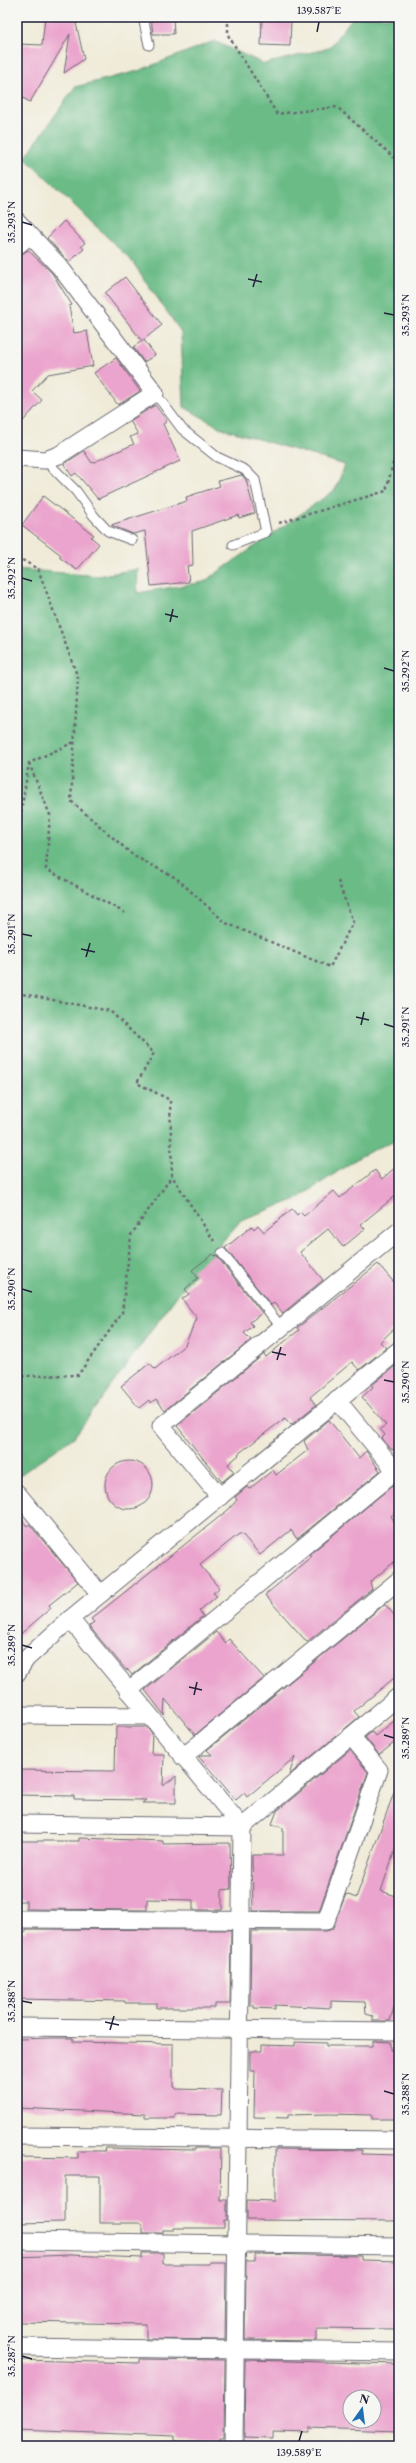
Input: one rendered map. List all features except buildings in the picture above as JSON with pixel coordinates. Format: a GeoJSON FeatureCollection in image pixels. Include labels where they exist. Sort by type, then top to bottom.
{"type":"FeatureCollection","features":[{"type":"Feature","properties":{"kind":"street"},"geometry":{"type":"LineString","coordinates":[[17,221],[60,267],[155,393],[59,455],[45,460],[17,458]]}},
{"type":"Feature","properties":{"kind":"street"},"geometry":{"type":"LineString","coordinates":[[220,1497],[161,1426],[399,1231]]}},
{"type":"Feature","properties":{"kind":"street"},"geometry":{"type":"LineString","coordinates":[[17,1673],[26,1659],[70,1619],[399,1350]]}},
{"type":"Feature","properties":{"kind":"street"},"geometry":{"type":"LineString","coordinates":[[128,1691],[398,1471],[337,1400]]}},
{"type":"Feature","properties":{"kind":"street"},"geometry":{"type":"LineString","coordinates":[[17,1493],[100,1594]]}},
{"type":"Feature","properties":{"kind":"street"},"geometry":{"type":"LineString","coordinates":[[183,1757],[399,1580]]}},
{"type":"Feature","properties":{"kind":"street"},"geometry":{"type":"LineString","coordinates":[[70,1619],[148,1716],[242,1827],[234,2446]]}},
{"type":"Feature","properties":{"kind":"street"},"geometry":{"type":"LineString","coordinates":[[17,1824],[242,1827],[399,1696]]}},
{"type":"Feature","properties":{"kind":"street"},"geometry":{"type":"LineString","coordinates":[[17,1715],[148,1716]]}},
{"type":"Feature","properties":{"kind":"street"},"geometry":{"type":"LineString","coordinates":[[17,1919],[241,1922],[326,1921],[379,1770],[351,1736]]}},
{"type":"Feature","properties":{"kind":"street"},"geometry":{"type":"LineString","coordinates":[[17,2027],[399,2031]]}},
{"type":"Feature","properties":{"kind":"street"},"geometry":{"type":"LineString","coordinates":[[17,2136],[399,2140]]}},
{"type":"Feature","properties":{"kind":"street"},"geometry":{"type":"LineString","coordinates":[[17,2241],[399,2246]]}},
{"type":"Feature","properties":{"kind":"street"},"geometry":{"type":"LineString","coordinates":[[17,2347],[399,2352]]}},
{"type":"Feature","properties":{"kind":"lane"},"geometry":{"type":"LineString","coordinates":[[143,17],[149,45]]}},
{"type":"Feature","properties":{"kind":"lane"},"geometry":{"type":"LineString","coordinates":[[17,252],[33,238]]}},
{"type":"Feature","properties":{"kind":"lane"},"geometry":{"type":"LineString","coordinates":[[155,393],[182,429],[217,457],[245,470],[255,480],[267,527],[266,532],[233,545]]}},
{"type":"Feature","properties":{"kind":"lane"},"geometry":{"type":"LineString","coordinates":[[45,460],[76,491],[94,516],[108,531],[132,540]]}},
{"type":"Feature","properties":{"kind":"lane"},"geometry":{"type":"LineString","coordinates":[[222,1253],[282,1328]]}},
{"type":"Feature","properties":{"kind":"path"},"geometry":{"type":"LineString","coordinates":[[228,17],[228,35],[277,114],[337,107],[399,162]]}},
{"type":"Feature","properties":{"kind":"path"},"geometry":{"type":"LineString","coordinates":[[267,527],[386,492],[399,440]]}},
{"type":"Feature","properties":{"kind":"path"},"geometry":{"type":"LineString","coordinates":[[17,558],[38,569],[78,678],[71,801],[134,856],[176,878],[226,923],[330,967],[353,922],[338,881]]}},
{"type":"Feature","properties":{"kind":"path"},"geometry":{"type":"LineString","coordinates":[[29,763],[74,742]]}},
{"type":"Feature","properties":{"kind":"path"},"geometry":{"type":"LineString","coordinates":[[17,836],[29,763]]}},
{"type":"Feature","properties":{"kind":"path"},"geometry":{"type":"LineString","coordinates":[[29,763],[50,815],[46,870],[125,913]]}},
{"type":"Feature","properties":{"kind":"path"},"geometry":{"type":"LineString","coordinates":[[17,993],[110,1011],[154,1053],[137,1083],[170,1100],[172,1176],[222,1253]]}},
{"type":"Feature","properties":{"kind":"path"},"geometry":{"type":"LineString","coordinates":[[17,1380],[22,1376],[78,1375],[122,1313],[131,1235],[172,1176]]}},
{"type":"Feature","properties":{"kind":"green space"},"geometry":{"type":"Polygon","coordinates":[[[353,17],[399,17],[399,1138],[361,1156],[297,1199],[241,1220],[181,1290],[74,1437],[17,1477],[17,569],[98,576],[138,569],[137,593],[204,582],[335,490],[345,465],[221,428],[184,407],[181,332],[131,260],[25,158],[75,87],[138,71],[214,41],[264,64],[329,48],[353,17]]]}}]}
